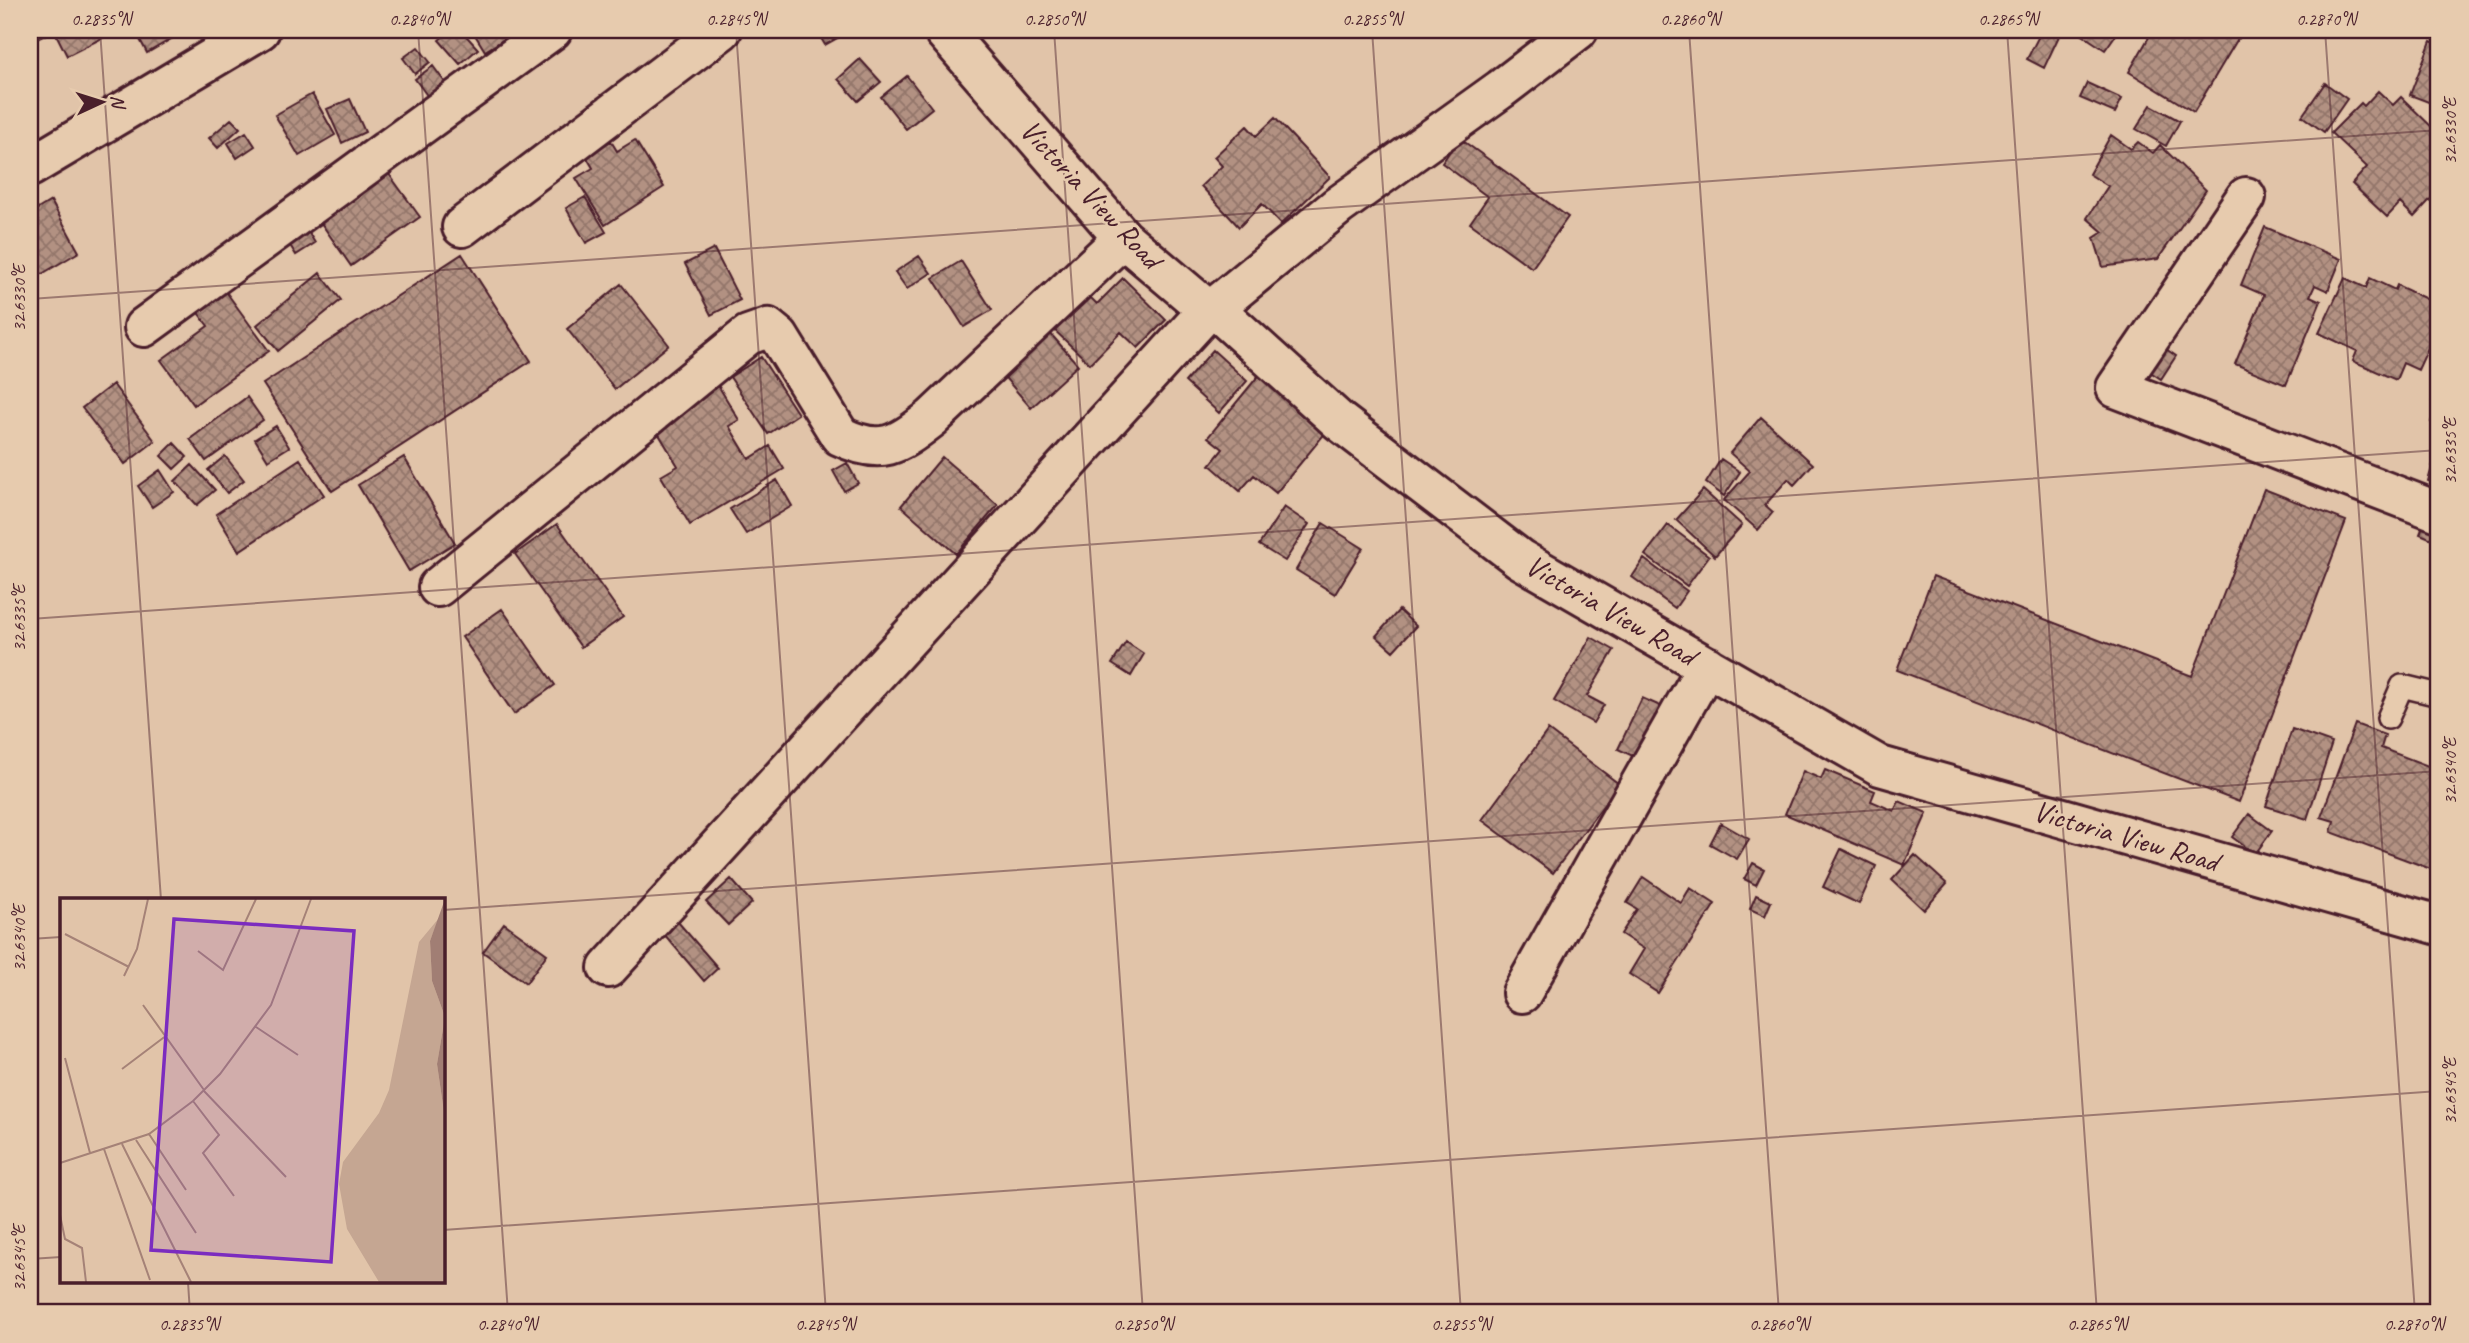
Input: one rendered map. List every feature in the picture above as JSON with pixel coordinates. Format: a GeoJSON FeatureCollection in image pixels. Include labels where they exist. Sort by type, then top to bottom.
{"type":"FeatureCollection","features":[{"type":"Feature","properties":{"kind":"street"},"geometry":{"type":"LineString","coordinates":[[30,167],[260,30]]}},
{"type":"Feature","properties":{"kind":"street"},"geometry":{"type":"LineString","coordinates":[[144,327],[552,30]]}},
{"type":"Feature","properties":{"kind":"street"},"geometry":{"type":"LineString","coordinates":[[461,226],[722,30]]}},
{"type":"Feature","properties":{"kind":"street","name":"Victoria View Road"},"geometry":{"type":"LineString","coordinates":[[943,30],[1123,238],[1211,309],[1339,421],[1521,559],[1880,766],[2439,925]]}},
{"type":"Feature","properties":{"kind":"street"},"geometry":{"type":"LineString","coordinates":[[607,968],[1211,309],[1338,206],[1578,30]]}},
{"type":"Feature","properties":{"kind":"street"},"geometry":{"type":"LineString","coordinates":[[2246,197],[2116,388],[2439,512]]}},
{"type":"Feature","properties":{"kind":"street"},"geometry":{"type":"LineString","coordinates":[[438,587],[748,335],[768,328],[779,337],[841,436],[856,443],[886,446],[901,442],[932,418],[1123,238]]}},
{"type":"Feature","properties":{"kind":"street"},"geometry":{"type":"LineString","coordinates":[[1522,993],[1707,666]]}},
{"type":"Feature","properties":{"kind":"lane"},"geometry":{"type":"LineString","coordinates":[[2388,718],[2402,686],[2439,695]]}},
{"type":"Feature","properties":{"kind":"building"},"geometry":{"type":"Polygon","coordinates":[[[30,30],[48,30],[49,33],[33,41],[30,30]]]}},
{"type":"Feature","properties":{"kind":"building"},"geometry":{"type":"Polygon","coordinates":[[[54,30],[118,30],[67,56],[54,30]]]}},
{"type":"Feature","properties":{"kind":"building"},"geometry":{"type":"Polygon","coordinates":[[[135,30],[181,30],[183,32],[147,53],[135,30]]]}},
{"type":"Feature","properties":{"kind":"building"},"geometry":{"type":"Polygon","coordinates":[[[451,30],[461,30],[478,49],[460,64],[439,40],[451,30]]]}},
{"type":"Feature","properties":{"kind":"building"},"geometry":{"type":"Polygon","coordinates":[[[472,30],[519,30],[485,51],[472,30]]]}},
{"type":"Feature","properties":{"kind":"building"},"geometry":{"type":"Polygon","coordinates":[[[816,30],[852,30],[825,45],[816,30]]]}},
{"type":"Feature","properties":{"kind":"building"},"geometry":{"type":"Polygon","coordinates":[[[2042,30],[2059,36],[2044,68],[2027,59],[2042,30]]]}},
{"type":"Feature","properties":{"kind":"building"},"geometry":{"type":"Polygon","coordinates":[[[2075,30],[2119,30],[2105,50],[2075,30]]]}},
{"type":"Feature","properties":{"kind":"building"},"geometry":{"type":"Polygon","coordinates":[[[2153,30],[2243,30],[2194,112],[2129,72],[2153,30]]]}},
{"type":"Feature","properties":{"kind":"building"},"geometry":{"type":"Polygon","coordinates":[[[2428,30],[2439,30],[2439,39],[2427,35],[2428,30]]]}},
{"type":"Feature","properties":{"kind":"building"},"geometry":{"type":"Polygon","coordinates":[[[2431,41],[2439,45],[2439,106],[2410,95],[2431,41]]]}},
{"type":"Feature","properties":{"kind":"building"},"geometry":{"type":"Polygon","coordinates":[[[418,47],[430,62],[415,74],[403,58],[418,47]]]}},
{"type":"Feature","properties":{"kind":"building"},"geometry":{"type":"Polygon","coordinates":[[[860,59],[881,82],[858,101],[838,79],[860,59]]]}},
{"type":"Feature","properties":{"kind":"building"},"geometry":{"type":"Polygon","coordinates":[[[433,66],[452,92],[434,105],[415,79],[433,66]]]}},
{"type":"Feature","properties":{"kind":"building"},"geometry":{"type":"Polygon","coordinates":[[[907,76],[932,108],[906,129],[881,97],[907,76]]]}},
{"type":"Feature","properties":{"kind":"building"},"geometry":{"type":"Polygon","coordinates":[[[2087,83],[2122,99],[2115,113],[2080,98],[2087,83]]]}},
{"type":"Feature","properties":{"kind":"building"},"geometry":{"type":"Polygon","coordinates":[[[2325,83],[2347,99],[2324,132],[2302,116],[2325,83]]]}},
{"type":"Feature","properties":{"kind":"building"},"geometry":{"type":"Polygon","coordinates":[[[2378,91],[2393,105],[2401,97],[2439,134],[2435,138],[2439,142],[2439,190],[2414,217],[2400,203],[2387,217],[2352,184],[2367,167],[2331,133],[2361,103],[2364,106],[2378,91]]]}},
{"type":"Feature","properties":{"kind":"building"},"geometry":{"type":"Polygon","coordinates":[[[312,94],[335,135],[299,156],[275,115],[312,94]]]}},
{"type":"Feature","properties":{"kind":"building"},"geometry":{"type":"Polygon","coordinates":[[[350,99],[365,132],[342,143],[327,109],[350,99]]]}},
{"type":"Feature","properties":{"kind":"building"},"geometry":{"type":"Polygon","coordinates":[[[2151,105],[2180,121],[2166,146],[2136,129],[2151,105]]]}},
{"type":"Feature","properties":{"kind":"building"},"geometry":{"type":"Polygon","coordinates":[[[1275,118],[1330,177],[1281,224],[1262,204],[1239,227],[1201,186],[1222,166],[1214,157],[1247,126],[1256,136],[1275,118]]]}},
{"type":"Feature","properties":{"kind":"building"},"geometry":{"type":"Polygon","coordinates":[[[231,119],[240,128],[218,148],[209,138],[231,119]]]}},
{"type":"Feature","properties":{"kind":"building"},"geometry":{"type":"Polygon","coordinates":[[[246,132],[255,146],[237,158],[228,143],[246,132]]]}},
{"type":"Feature","properties":{"kind":"building"},"geometry":{"type":"Polygon","coordinates":[[[2111,135],[2131,149],[2138,142],[2153,153],[2160,145],[2206,190],[2158,259],[2103,267],[2094,238],[2103,232],[2087,218],[2108,186],[2089,174],[2111,135]]]}},
{"type":"Feature","properties":{"kind":"building"},"geometry":{"type":"Polygon","coordinates":[[[1459,138],[1568,217],[1532,268],[1470,223],[1488,197],[1442,163],[1459,138]]]}},
{"type":"Feature","properties":{"kind":"building"},"geometry":{"type":"Polygon","coordinates":[[[635,140],[664,187],[605,225],[576,178],[593,168],[586,156],[611,141],[617,151],[635,140]]]}},
{"type":"Feature","properties":{"kind":"building"},"geometry":{"type":"Polygon","coordinates":[[[381,163],[420,217],[351,266],[314,213],[381,163]]]}},
{"type":"Feature","properties":{"kind":"building"},"geometry":{"type":"Polygon","coordinates":[[[585,197],[606,232],[586,243],[566,208],[585,197]]]}},
{"type":"Feature","properties":{"kind":"building"},"geometry":{"type":"Polygon","coordinates":[[[30,200],[36,210],[51,201],[79,252],[30,281],[30,200]]]}},
{"type":"Feature","properties":{"kind":"building"},"geometry":{"type":"Polygon","coordinates":[[[304,225],[315,243],[296,255],[285,237],[304,225]]]}},
{"type":"Feature","properties":{"kind":"building"},"geometry":{"type":"Polygon","coordinates":[[[2265,227],[2341,259],[2328,291],[2315,285],[2310,296],[2321,301],[2286,385],[2235,364],[2264,295],[2241,285],[2265,227]]]}},
{"type":"Feature","properties":{"kind":"building"},"geometry":{"type":"Polygon","coordinates":[[[2439,234],[2439,251],[2433,247],[2439,234]]]}},
{"type":"Feature","properties":{"kind":"building"},"geometry":{"type":"Polygon","coordinates":[[[714,249],[740,300],[711,315],[685,264],[714,249]]]}},
{"type":"Feature","properties":{"kind":"building"},"geometry":{"type":"Polygon","coordinates":[[[462,254],[531,361],[332,491],[263,384],[462,254]]]}},
{"type":"Feature","properties":{"kind":"building"},"geometry":{"type":"Polygon","coordinates":[[[919,256],[931,273],[907,289],[895,272],[919,256]]]}},
{"type":"Feature","properties":{"kind":"building"},"geometry":{"type":"Polygon","coordinates":[[[961,261],[992,310],[964,327],[933,278],[961,261]]]}},
{"type":"Feature","properties":{"kind":"building"},"geometry":{"type":"Polygon","coordinates":[[[320,273],[341,300],[278,351],[257,325],[320,273]]]}},
{"type":"Feature","properties":{"kind":"building"},"geometry":{"type":"Polygon","coordinates":[[[1123,278],[1166,320],[1138,348],[1121,332],[1090,364],[1047,323],[1086,293],[1097,304],[1123,278]]]}},
{"type":"Feature","properties":{"kind":"building"},"geometry":{"type":"Polygon","coordinates":[[[2345,278],[2366,288],[2370,278],[2395,290],[2397,285],[2439,305],[2439,324],[2418,370],[2403,363],[2396,380],[2353,361],[2357,351],[2319,333],[2345,278]]]}},
{"type":"Feature","properties":{"kind":"building"},"geometry":{"type":"Polygon","coordinates":[[[621,284],[669,345],[615,389],[567,329],[621,284]]]}},
{"type":"Feature","properties":{"kind":"building"},"geometry":{"type":"Polygon","coordinates":[[[224,289],[269,351],[194,405],[161,360],[208,326],[196,310],[224,289]]]}},
{"type":"Feature","properties":{"kind":"building"},"geometry":{"type":"Polygon","coordinates":[[[1042,324],[1078,365],[1031,408],[995,366],[1042,324]]]}},
{"type":"Feature","properties":{"kind":"building"},"geometry":{"type":"Polygon","coordinates":[[[2153,340],[2176,356],[2161,379],[2137,363],[2153,340]]]}},
{"type":"Feature","properties":{"kind":"building"},"geometry":{"type":"Polygon","coordinates":[[[1213,350],[1247,381],[1219,413],[1185,382],[1213,350]]]}},
{"type":"Feature","properties":{"kind":"building"},"geometry":{"type":"Polygon","coordinates":[[[761,357],[798,414],[768,434],[730,377],[761,357]]]}},
{"type":"Feature","properties":{"kind":"building"},"geometry":{"type":"Polygon","coordinates":[[[1259,375],[1327,431],[1276,493],[1254,475],[1240,491],[1210,465],[1223,449],[1208,437],[1259,375]]]}},
{"type":"Feature","properties":{"kind":"building"},"geometry":{"type":"Polygon","coordinates":[[[2439,381],[2439,425],[2431,422],[2438,403],[2432,401],[2439,381]]]}},
{"type":"Feature","properties":{"kind":"building"},"geometry":{"type":"Polygon","coordinates":[[[716,382],[739,420],[729,426],[749,459],[770,446],[784,469],[690,525],[661,476],[678,466],[651,421],[716,382]]]}},
{"type":"Feature","properties":{"kind":"building"},"geometry":{"type":"Polygon","coordinates":[[[113,384],[155,441],[125,464],[82,408],[113,384]]]}},
{"type":"Feature","properties":{"kind":"building"},"geometry":{"type":"Polygon","coordinates":[[[247,397],[263,420],[206,461],[190,439],[247,397]]]}},
{"type":"Feature","properties":{"kind":"building"},"geometry":{"type":"Polygon","coordinates":[[[1761,417],[1813,464],[1794,485],[1788,479],[1765,505],[1773,512],[1758,530],[1724,500],[1750,471],[1730,453],[1761,417]]]}},
{"type":"Feature","properties":{"kind":"building"},"geometry":{"type":"Polygon","coordinates":[[[2439,425],[2439,447],[2433,445],[2439,425]]]}},
{"type":"Feature","properties":{"kind":"building"},"geometry":{"type":"Polygon","coordinates":[[[276,426],[289,447],[268,460],[255,439],[276,426]]]}},
{"type":"Feature","properties":{"kind":"building"},"geometry":{"type":"Polygon","coordinates":[[[174,443],[187,457],[174,469],[161,456],[174,443]]]}},
{"type":"Feature","properties":{"kind":"building"},"geometry":{"type":"Polygon","coordinates":[[[225,456],[244,480],[227,493],[208,470],[225,456]]]}},
{"type":"Feature","properties":{"kind":"building"},"geometry":{"type":"Polygon","coordinates":[[[404,457],[455,543],[409,571],[358,485],[404,457]]]}},
{"type":"Feature","properties":{"kind":"building"},"geometry":{"type":"Polygon","coordinates":[[[942,457],[998,505],[956,554],[901,506],[942,457]]]}},
{"type":"Feature","properties":{"kind":"building"},"geometry":{"type":"Polygon","coordinates":[[[300,459],[324,495],[239,551],[216,514],[300,459]]]}},
{"type":"Feature","properties":{"kind":"building"},"geometry":{"type":"Polygon","coordinates":[[[1721,459],[1740,472],[1724,496],[1706,483],[1721,459]]]}},
{"type":"Feature","properties":{"kind":"building"},"geometry":{"type":"Polygon","coordinates":[[[847,463],[858,483],[844,491],[833,471],[847,463]]]}},
{"type":"Feature","properties":{"kind":"building"},"geometry":{"type":"Polygon","coordinates":[[[2433,464],[2439,466],[2439,485],[2428,481],[2433,464]]]}},
{"type":"Feature","properties":{"kind":"building"},"geometry":{"type":"Polygon","coordinates":[[[192,465],[215,490],[197,505],[175,481],[192,465]]]}},
{"type":"Feature","properties":{"kind":"building"},"geometry":{"type":"Polygon","coordinates":[[[160,470],[174,492],[152,507],[138,486],[160,470]]]}},
{"type":"Feature","properties":{"kind":"building"},"geometry":{"type":"Polygon","coordinates":[[[777,480],[792,506],[746,534],[730,509],[777,480]]]}},
{"type":"Feature","properties":{"kind":"building"},"geometry":{"type":"Polygon","coordinates":[[[2264,489],[2346,521],[2239,802],[1897,670],[1933,576],[2192,676],[2264,489]]]}},
{"type":"Feature","properties":{"kind":"building"},"geometry":{"type":"Polygon","coordinates":[[[1703,490],[1742,525],[1715,556],[1676,520],[1703,490]]]}},
{"type":"Feature","properties":{"kind":"building"},"geometry":{"type":"Polygon","coordinates":[[[1284,507],[1309,524],[1285,561],[1259,545],[1284,507]]]}},
{"type":"Feature","properties":{"kind":"building"},"geometry":{"type":"Polygon","coordinates":[[[2429,511],[2439,515],[2439,542],[2420,534],[2429,511]]]}},
{"type":"Feature","properties":{"kind":"building"},"geometry":{"type":"Polygon","coordinates":[[[1323,523],[1363,548],[1335,594],[1296,570],[1323,523]]]}},
{"type":"Feature","properties":{"kind":"building"},"geometry":{"type":"Polygon","coordinates":[[[557,524],[623,617],[581,647],[515,554],[557,524]]]}},
{"type":"Feature","properties":{"kind":"building"},"geometry":{"type":"Polygon","coordinates":[[[1668,525],[1709,556],[1687,586],[1645,555],[1668,525]]]}},
{"type":"Feature","properties":{"kind":"building"},"geometry":{"type":"Polygon","coordinates":[[[1644,559],[1687,591],[1675,608],[1632,577],[1644,559]]]}},
{"type":"Feature","properties":{"kind":"building"},"geometry":{"type":"Polygon","coordinates":[[[502,609],[555,685],[514,714],[462,637],[502,609]]]}},
{"type":"Feature","properties":{"kind":"building"},"geometry":{"type":"Polygon","coordinates":[[[1399,610],[1416,626],[1393,651],[1376,636],[1399,610]]]}},
{"type":"Feature","properties":{"kind":"building"},"geometry":{"type":"Polygon","coordinates":[[[1591,637],[1614,650],[1587,696],[1604,705],[1593,723],[1554,701],[1591,637]]]}},
{"type":"Feature","properties":{"kind":"building"},"geometry":{"type":"Polygon","coordinates":[[[1126,642],[1144,654],[1131,676],[1112,664],[1126,642]]]}},
{"type":"Feature","properties":{"kind":"building"},"geometry":{"type":"Polygon","coordinates":[[[1642,698],[1665,708],[1641,760],[1618,749],[1642,698]]]}},
{"type":"Feature","properties":{"kind":"building"},"geometry":{"type":"Polygon","coordinates":[[[2355,724],[2385,735],[2381,748],[2436,769],[2439,760],[2439,872],[2331,832],[2334,821],[2321,817],[2355,724]]]}},
{"type":"Feature","properties":{"kind":"building"},"geometry":{"type":"Polygon","coordinates":[[[2292,729],[2332,743],[2307,819],[2266,806],[2292,729]]]}},
{"type":"Feature","properties":{"kind":"building"},"geometry":{"type":"Polygon","coordinates":[[[1548,730],[1619,784],[1553,873],[1482,820],[1548,730]]]}},
{"type":"Feature","properties":{"kind":"building"},"geometry":{"type":"Polygon","coordinates":[[[1825,770],[1875,791],[1871,801],[1894,811],[1899,801],[1927,813],[1904,865],[1785,814],[1803,771],[1821,779],[1825,770]]]}},
{"type":"Feature","properties":{"kind":"building"},"geometry":{"type":"Polygon","coordinates":[[[2249,814],[2272,831],[2255,854],[2232,837],[2249,814]]]}},
{"type":"Feature","properties":{"kind":"building"},"geometry":{"type":"Polygon","coordinates":[[[1721,823],[1749,839],[1737,859],[1710,844],[1721,823]]]}},
{"type":"Feature","properties":{"kind":"building"},"geometry":{"type":"Polygon","coordinates":[[[1841,849],[1876,866],[1859,904],[1823,887],[1841,849]]]}},
{"type":"Feature","properties":{"kind":"building"},"geometry":{"type":"Polygon","coordinates":[[[1915,855],[1947,884],[1924,910],[1892,880],[1915,855]]]}},
{"type":"Feature","properties":{"kind":"building"},"geometry":{"type":"Polygon","coordinates":[[[1753,863],[1764,869],[1756,885],[1744,879],[1753,863]]]}},
{"type":"Feature","properties":{"kind":"building"},"geometry":{"type":"Polygon","coordinates":[[[1643,877],[1681,903],[1690,888],[1715,904],[1658,993],[1629,974],[1644,949],[1621,934],[1637,909],[1627,903],[1643,877]]]}},
{"type":"Feature","properties":{"kind":"building"},"geometry":{"type":"Polygon","coordinates":[[[731,879],[752,903],[728,925],[706,902],[731,879]]]}},
{"type":"Feature","properties":{"kind":"building"},"geometry":{"type":"Polygon","coordinates":[[[1756,895],[1771,902],[1765,916],[1750,909],[1756,895]]]}},
{"type":"Feature","properties":{"kind":"building"},"geometry":{"type":"Polygon","coordinates":[[[678,922],[718,968],[704,981],[664,934],[678,922]]]}},
{"type":"Feature","properties":{"kind":"building"},"geometry":{"type":"Polygon","coordinates":[[[504,923],[547,954],[526,983],[483,952],[504,923]]]}}]}
